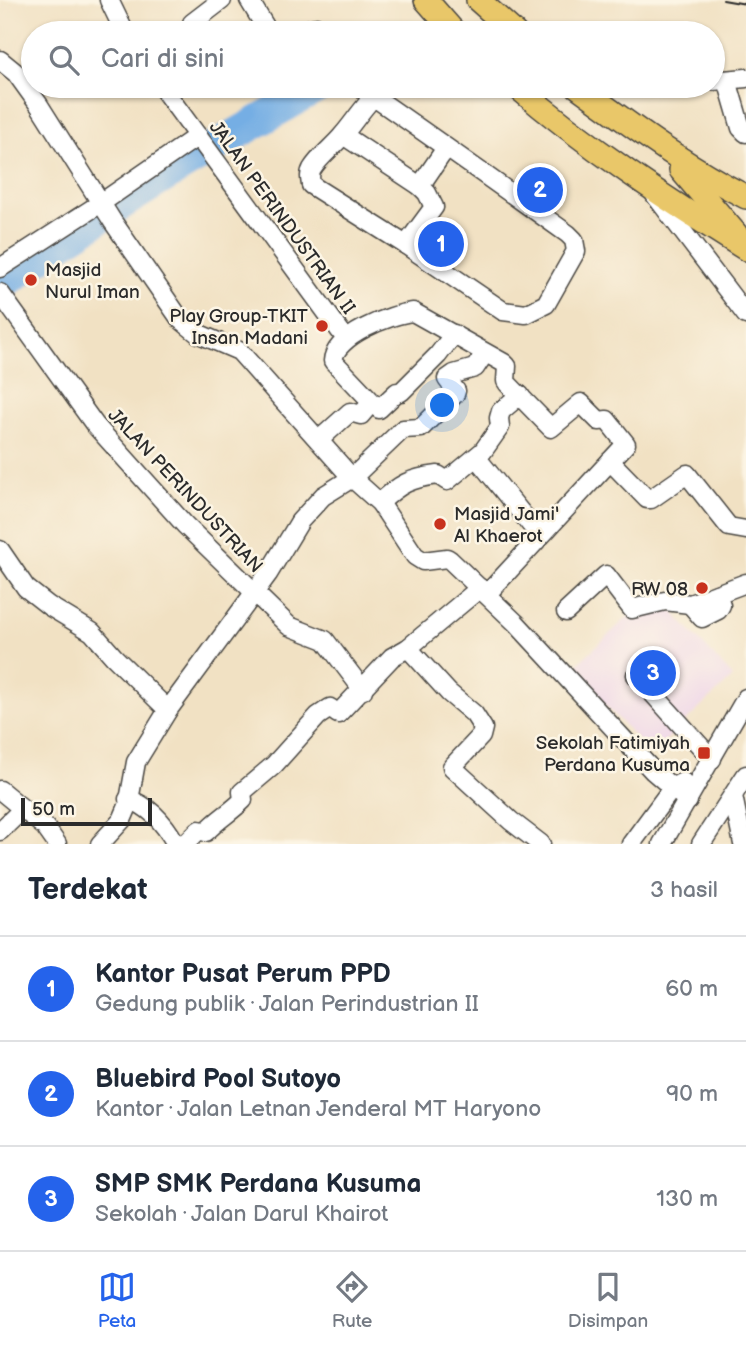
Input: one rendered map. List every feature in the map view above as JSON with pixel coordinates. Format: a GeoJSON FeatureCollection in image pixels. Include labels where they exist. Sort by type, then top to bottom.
{"type":"FeatureCollection","features":[{"type":"Feature","properties":{"kind":"main road"},"geometry":{"type":"LineString","coordinates":[[425,0],[444,21]]}},
{"type":"Feature","properties":{"kind":"main road"},"geometry":{"type":"LineString","coordinates":[[478,0],[502,21]]}},
{"type":"Feature","properties":{"kind":"main road"},"geometry":{"type":"LineString","coordinates":[[530,98],[645,183],[746,247]]}},
{"type":"Feature","properties":{"kind":"main road"},"geometry":{"type":"LineString","coordinates":[[593,98],[657,145],[709,178],[746,197]]}},
{"type":"Feature","properties":{"kind":"main road"},"geometry":{"type":"LineString","coordinates":[[657,145],[746,247]]}},
{"type":"Feature","properties":{"kind":"street"},"geometry":{"type":"LineString","coordinates":[[109,0],[119,21]]}},
{"type":"Feature","properties":{"kind":"street"},"geometry":{"type":"LineString","coordinates":[[195,21],[222,0]]}},
{"type":"Feature","properties":{"kind":"street"},"geometry":{"type":"LineString","coordinates":[[249,0],[262,21]]}},
{"type":"Feature","properties":{"kind":"street"},"geometry":{"type":"LineString","coordinates":[[0,61],[21,80]]}},
{"type":"Feature","properties":{"kind":"street"},"geometry":{"type":"LineString","coordinates":[[725,80],[746,78]]}},
{"type":"Feature","properties":{"kind":"street"},"geometry":{"type":"LineString","coordinates":[[725,91],[741,128],[746,133]]}},
{"type":"Feature","properties":{"kind":"street"},"geometry":{"type":"LineString","coordinates":[[34,98],[106,211],[180,319],[197,333],[239,351],[352,478],[380,503],[415,556],[423,561],[447,558],[484,591],[559,667],[653,771],[688,801]]}},
{"type":"Feature","properties":{"kind":"street","name":"JALAN PERINDUSTRIAN II"},"geometry":{"type":"LineString","coordinates":[[170,98],[346,339]]}},
{"type":"Feature","properties":{"kind":"street"},"geometry":{"type":"LineString","coordinates":[[373,98],[312,169],[309,182],[503,311],[526,314],[546,304],[576,251],[574,240],[568,233],[446,148],[387,98]]}},
{"type":"Feature","properties":{"kind":"street"},"geometry":{"type":"LineString","coordinates":[[343,135],[427,192],[433,207],[406,245]]}},
{"type":"Feature","properties":{"kind":"street"},"geometry":{"type":"LineString","coordinates":[[0,268],[106,211],[201,140]]}},
{"type":"Feature","properties":{"kind":"street"},"geometry":{"type":"LineString","coordinates":[[420,186],[446,148]]}},
{"type":"Feature","properties":{"kind":"street"},"geometry":{"type":"LineString","coordinates":[[645,183],[746,315]]}},
{"type":"Feature","properties":{"kind":"street","name":"JALAN PERINDUSTRIAN"},"geometry":{"type":"LineString","coordinates":[[1,296],[95,425],[185,525],[289,626],[325,640],[363,690]]}},
{"type":"Feature","properties":{"kind":"street"},"geometry":{"type":"LineString","coordinates":[[186,844],[199,830],[205,832],[218,818],[227,816],[243,800],[242,792],[274,765],[318,716],[330,708],[338,714],[392,657],[484,591],[626,444],[606,419],[600,421],[581,403],[551,428],[506,381],[507,366],[454,334],[413,312],[393,316],[346,339],[334,351],[332,360],[379,409],[397,392],[401,392],[438,355],[454,334]]}},
{"type":"Feature","properties":{"kind":"street"},"geometry":{"type":"LineString","coordinates":[[100,844],[122,820],[136,762],[168,710],[284,550],[300,521],[323,496],[352,478],[403,429],[421,428],[455,394],[456,391],[447,379],[453,374],[475,368],[485,353]]}},
{"type":"Feature","properties":{"kind":"street"},"geometry":{"type":"LineString","coordinates":[[380,503],[388,494],[411,479],[438,475],[447,481],[483,451],[500,427],[501,411],[520,395]]}},
{"type":"Feature","properties":{"kind":"street"},"geometry":{"type":"LineString","coordinates":[[319,440],[350,412],[361,415],[372,402]]}},
{"type":"Feature","properties":{"kind":"street"},"geometry":{"type":"LineString","coordinates":[[476,457],[540,536]]}},
{"type":"Feature","properties":{"kind":"street"},"geometry":{"type":"LineString","coordinates":[[610,461],[647,499],[688,474],[729,527],[746,530]]}},
{"type":"Feature","properties":{"kind":"street"},"geometry":{"type":"LineString","coordinates":[[0,550],[26,588],[49,606],[92,632],[168,710]]}},
{"type":"Feature","properties":{"kind":"street"},"geometry":{"type":"LineString","coordinates":[[566,612],[606,575],[632,608],[665,601],[690,604],[746,583]]}},
{"type":"Feature","properties":{"kind":"street"},"geometry":{"type":"LineString","coordinates":[[408,648],[449,693],[474,714],[483,728],[481,736],[453,764],[454,771],[541,844]]}},
{"type":"Feature","properties":{"kind":"street"},"geometry":{"type":"LineString","coordinates":[[636,675],[709,766]]}},
{"type":"Feature","properties":{"kind":"street"},"geometry":{"type":"LineString","coordinates":[[662,844],[746,698]]}},
{"type":"Feature","properties":{"kind":"street"},"geometry":{"type":"LineString","coordinates":[[631,844],[673,787],[709,766]]}},
{"type":"Feature","properties":{"kind":"street"},"geometry":{"type":"LineString","coordinates":[[701,844],[746,775]]}},
{"type":"Feature","properties":{"kind":"street"},"geometry":{"type":"LineString","coordinates":[[0,790],[45,828],[57,844]]}},
{"type":"Feature","properties":{"kind":"street"},"geometry":{"type":"LineString","coordinates":[[733,796],[743,844]]}},
{"type":"Feature","properties":{"kind":"street"},"geometry":{"type":"LineString","coordinates":[[128,799],[142,803],[153,812],[176,844]]}},
{"type":"Feature","properties":{"kind":"street"},"geometry":{"type":"LineString","coordinates":[[0,831],[23,809]]}},
{"type":"Feature","properties":{"kind":"shaded area"},"geometry":{"type":"Polygon","coordinates":[[[659,597],[733,677],[651,754],[572,669],[629,616],[634,620],[659,597]]]}},
{"type":"Feature","properties":{"kind":"waterway"},"geometry":{"type":"LineString","coordinates":[[0,286],[157,182],[299,98]]}},
{"type":"Feature","properties":{"kind":"tram line"},"geometry":{"type":"LineString","coordinates":[[723,0],[746,4]]}},
{"type":"Feature","properties":{"kind":"place","name":"Bluebird Pool Sutoyo"},"geometry":{"type":"Point","coordinates":[540,190]}},
{"type":"Feature","properties":{"kind":"place","name":"Kantor Pusat Perum PPD"},"geometry":{"type":"Point","coordinates":[441,244]}},
{"type":"Feature","properties":{"kind":"place","name":"Masjid Nurul Iman"},"geometry":{"type":"Point","coordinates":[31,280]}},
{"type":"Feature","properties":{"kind":"place","name":"Play Group-TKIT Insan Madani"},"geometry":{"type":"Point","coordinates":[322,326]}},
{"type":"Feature","properties":{"kind":"place","name":"Masjid Jami' Al Khaerot"},"geometry":{"type":"Point","coordinates":[440,524]}},
{"type":"Feature","properties":{"kind":"place","name":"RW 08"},"geometry":{"type":"Point","coordinates":[702,588]}},
{"type":"Feature","properties":{"kind":"place","name":"SMP SMK Perdana Kusuma"},"geometry":{"type":"Point","coordinates":[653,673]}},
{"type":"Feature","properties":{"kind":"place","name":"Sekolah Fatimiyah Perdana Kusuma"},"geometry":{"type":"Point","coordinates":[704,753]}}]}
